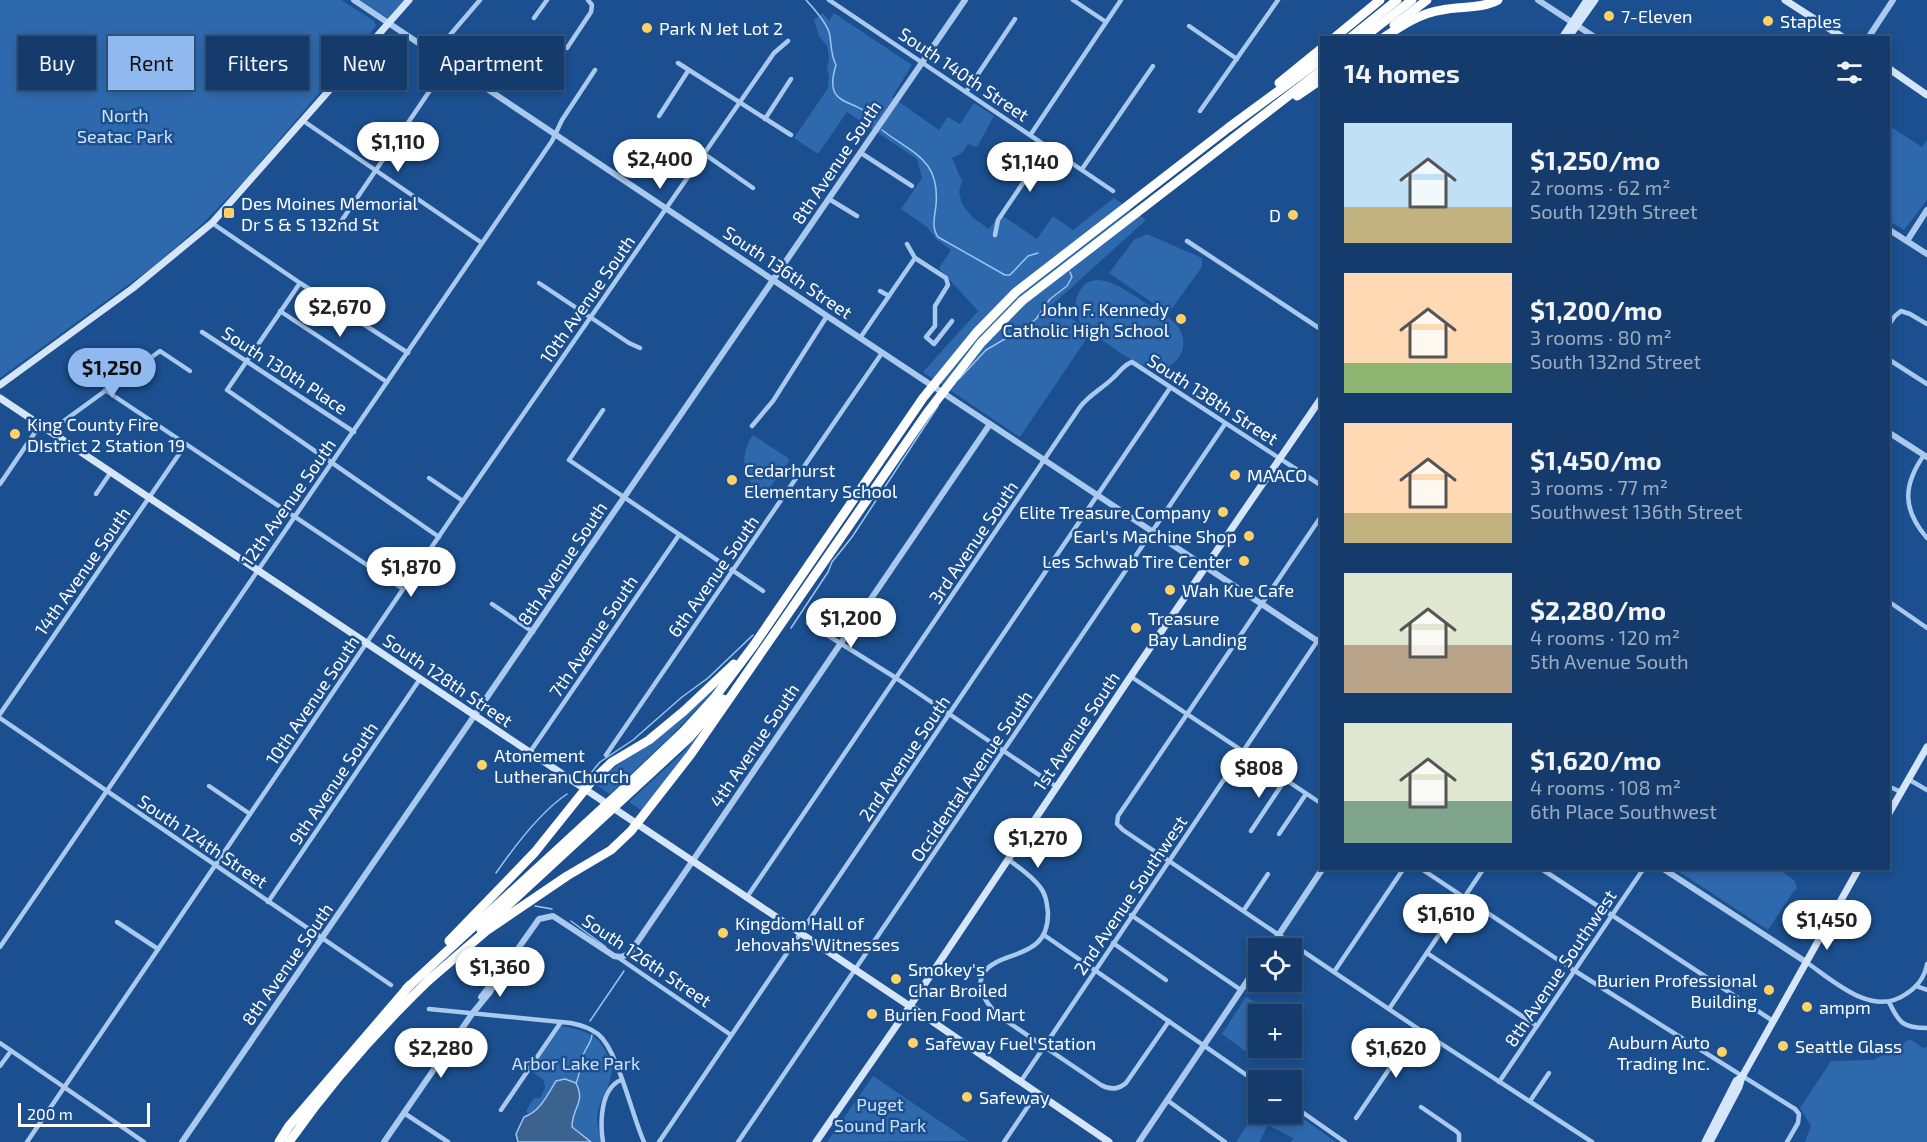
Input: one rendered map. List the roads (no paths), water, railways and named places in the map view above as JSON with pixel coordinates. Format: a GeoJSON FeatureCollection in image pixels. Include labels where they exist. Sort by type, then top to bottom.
{"type":"FeatureCollection","features":[{"type":"Feature","properties":{"kind":"highway"},"geometry":{"type":"LineString","coordinates":[[1336,36],[1371,0]]}},
{"type":"Feature","properties":{"kind":"highway"},"geometry":{"type":"LineString","coordinates":[[1336,36],[1380,0]]}},
{"type":"Feature","properties":{"kind":"highway"},"geometry":{"type":"LineString","coordinates":[[1352,36],[1397,0]]}},
{"type":"Feature","properties":{"kind":"highway"},"geometry":{"type":"LineString","coordinates":[[1366,36],[1412,0]]}},
{"type":"Feature","properties":{"kind":"highway"},"geometry":{"type":"LineString","coordinates":[[1381,36],[1427,0]]}},
{"type":"Feature","properties":{"kind":"highway"},"geometry":{"type":"LineString","coordinates":[[1386,36],[1411,20],[1431,12],[1479,6],[1498,0]]}},
{"type":"Feature","properties":{"kind":"highway"},"geometry":{"type":"LineString","coordinates":[[1228,128],[1320,50]]}},
{"type":"Feature","properties":{"kind":"highway"},"geometry":{"type":"LineString","coordinates":[[406,989],[624,792],[715,697],[754,645],[923,398],[976,333],[1016,292],[1228,128],[1320,60]]}},
{"type":"Feature","properties":{"kind":"highway"},"geometry":{"type":"LineString","coordinates":[[429,980],[486,932],[567,876],[611,850],[637,824],[691,754],[927,413],[981,343],[1022,301],[1320,72]]}},
{"type":"Feature","properties":{"kind":"highway"},"geometry":{"type":"LineString","coordinates":[[1211,154],[1320,80]]}},
{"type":"Feature","properties":{"kind":"highway"},"geometry":{"type":"LineString","coordinates":[[279,1142],[289,1126],[438,952],[535,852],[584,789],[612,762],[649,740],[684,711],[754,645]]}},
{"type":"Feature","properties":{"kind":"highway"},"geometry":{"type":"LineString","coordinates":[[624,792],[689,738],[765,649]]}},
{"type":"Feature","properties":{"kind":"highway"},"geometry":{"type":"LineString","coordinates":[[288,1142],[343,1072],[400,1007],[594,820]]}},
{"type":"Feature","properties":{"kind":"main road"},"geometry":{"type":"LineString","coordinates":[[0,385],[133,288],[212,223],[409,0]]}},
{"type":"Feature","properties":{"kind":"main road"},"geometry":{"type":"LineString","coordinates":[[1569,36],[1587,0]]}},
{"type":"Feature","properties":{"kind":"main road"},"geometry":{"type":"LineString","coordinates":[[1564,36],[1595,0]]}},
{"type":"Feature","properties":{"kind":"main road"},"geometry":{"type":"LineString","coordinates":[[1785,0],[1841,36]]}},
{"type":"Feature","properties":{"kind":"main road"},"geometry":{"type":"LineString","coordinates":[[1890,69],[1927,94]]}},
{"type":"Feature","properties":{"kind":"main road","name":"South 128th Street"},"geometry":{"type":"LineString","coordinates":[[0,398],[910,1006],[1109,1142]]}},
{"type":"Feature","properties":{"kind":"main road","name":"1st Avenue South"},"geometry":{"type":"LineString","coordinates":[[816,1142],[910,1006],[1130,676],[1320,400]]}},
{"type":"Feature","properties":{"kind":"main road"},"geometry":{"type":"LineString","coordinates":[[1890,811],[1927,747]]}},
{"type":"Feature","properties":{"kind":"main road"},"geometry":{"type":"LineString","coordinates":[[1710,1142],[1742,1077],[1857,870]]}},
{"type":"Feature","properties":{"kind":"main road"},"geometry":{"type":"LineString","coordinates":[[1705,1142],[1736,1081],[1742,1077]]}},
{"type":"Feature","properties":{"kind":"street","name":"South 136th Street"},"geometry":{"type":"LineString","coordinates":[[354,0],[1319,642]]}},
{"type":"Feature","properties":{"kind":"street"},"geometry":{"type":"LineString","coordinates":[[450,35],[480,0]]}},
{"type":"Feature","properties":{"kind":"street"},"geometry":{"type":"LineString","coordinates":[[534,18],[547,0]]}},
{"type":"Feature","properties":{"kind":"street"},"geometry":{"type":"LineString","coordinates":[[567,48],[591,12],[592,5],[588,0]]}},
{"type":"Feature","properties":{"kind":"street","name":"South 140th Street"},"geometry":{"type":"LineString","coordinates":[[829,0],[1113,191]]}},
{"type":"Feature","properties":{"kind":"street"},"geometry":{"type":"LineString","coordinates":[[839,6],[843,0]]}},
{"type":"Feature","properties":{"kind":"street","name":"8th Avenue South"},"geometry":{"type":"LineString","coordinates":[[182,1142],[964,0]]}},
{"type":"Feature","properties":{"kind":"street"},"geometry":{"type":"LineString","coordinates":[[1073,0],[1106,22]]}},
{"type":"Feature","properties":{"kind":"street"},"geometry":{"type":"LineString","coordinates":[[1031,134],[1121,0]]}},
{"type":"Feature","properties":{"kind":"street"},"geometry":{"type":"LineString","coordinates":[[1200,111],[1278,0]]}},
{"type":"Feature","properties":{"kind":"street"},"geometry":{"type":"LineString","coordinates":[[1538,0],[1593,36]]}},
{"type":"Feature","properties":{"kind":"street"},"geometry":{"type":"LineString","coordinates":[[1869,36],[1893,0]]}},
{"type":"Feature","properties":{"kind":"street"},"geometry":{"type":"LineString","coordinates":[[966,92],[1015,19]]}},
{"type":"Feature","properties":{"kind":"street"},"geometry":{"type":"LineString","coordinates":[[1189,26],[1237,58]]}},
{"type":"Feature","properties":{"kind":"street","name":"10th Avenue South"},"geometry":{"type":"LineString","coordinates":[[27,1142],[703,153],[774,53],[788,41]]}},
{"type":"Feature","properties":{"kind":"street"},"geometry":{"type":"LineString","coordinates":[[678,63],[791,135]]}},
{"type":"Feature","properties":{"kind":"street"},"geometry":{"type":"LineString","coordinates":[[1082,169],[1153,66]]}},
{"type":"Feature","properties":{"kind":"street","name":"12th Avenue South"},"geometry":{"type":"LineString","coordinates":[[0,947],[408,353],[596,70]]}},
{"type":"Feature","properties":{"kind":"street"},"geometry":{"type":"LineString","coordinates":[[658,116],[688,71]]}},
{"type":"Feature","properties":{"kind":"street"},"geometry":{"type":"LineString","coordinates":[[765,119],[791,79]]}},
{"type":"Feature","properties":{"kind":"street"},"geometry":{"type":"LineString","coordinates":[[340,223],[430,90]]}},
{"type":"Feature","properties":{"kind":"street"},"geometry":{"type":"LineString","coordinates":[[302,120],[482,243]]}},
{"type":"Feature","properties":{"kind":"street"},"geometry":{"type":"LineString","coordinates":[[995,236],[998,220],[1048,146]]}},
{"type":"Feature","properties":{"kind":"street"},"geometry":{"type":"LineString","coordinates":[[703,153],[753,188]]}},
{"type":"Feature","properties":{"kind":"street"},"geometry":{"type":"LineString","coordinates":[[861,153],[912,186]]}},
{"type":"Feature","properties":{"kind":"street"},"geometry":{"type":"LineString","coordinates":[[829,199],[857,216]]}},
{"type":"Feature","properties":{"kind":"street"},"geometry":{"type":"LineString","coordinates":[[1907,241],[1927,210]]}},
{"type":"Feature","properties":{"kind":"street"},"geometry":{"type":"LineString","coordinates":[[212,223],[408,353]]}},
{"type":"Feature","properties":{"kind":"street"},"geometry":{"type":"LineString","coordinates":[[1890,230],[1927,254]]}},
{"type":"Feature","properties":{"kind":"street"},"geometry":{"type":"LineString","coordinates":[[1187,241],[1320,329]]}},
{"type":"Feature","properties":{"kind":"street"},"geometry":{"type":"LineString","coordinates":[[908,244],[915,258],[946,278],[948,285],[935,306],[935,326],[927,337],[934,344],[952,321]]}},
{"type":"Feature","properties":{"kind":"street"},"geometry":{"type":"LineString","coordinates":[[860,338],[915,258]]}},
{"type":"Feature","properties":{"kind":"street"},"geometry":{"type":"LineString","coordinates":[[300,283],[227,390],[439,537]]}},
{"type":"Feature","properties":{"kind":"street"},"geometry":{"type":"LineString","coordinates":[[539,284],[640,348]]}},
{"type":"Feature","properties":{"kind":"street"},"geometry":{"type":"LineString","coordinates":[[880,291],[889,296]]}},
{"type":"Feature","properties":{"kind":"street"},"geometry":{"type":"LineString","coordinates":[[280,311],[387,382]]}},
{"type":"Feature","properties":{"kind":"street"},"geometry":{"type":"LineString","coordinates":[[1890,323],[1901,311],[1927,324]]}},
{"type":"Feature","properties":{"kind":"street"},"geometry":{"type":"LineString","coordinates":[[752,426],[773,401],[826,316]]}},
{"type":"Feature","properties":{"kind":"street","name":"South 130th Place"},"geometry":{"type":"LineString","coordinates":[[202,332],[354,432]]}},
{"type":"Feature","properties":{"kind":"street"},"geometry":{"type":"LineString","coordinates":[[50,431],[160,351],[190,370]]}},
{"type":"Feature","properties":{"kind":"street","name":"6th Avenue South"},"geometry":{"type":"LineString","coordinates":[[606,755],[882,352]]}},
{"type":"Feature","properties":{"kind":"street"},"geometry":{"type":"LineString","coordinates":[[1890,360],[1927,384]]}},
{"type":"Feature","properties":{"kind":"street","name":"South 138th Street"},"geometry":{"type":"LineString","coordinates":[[1131,362],[1320,485]]}},
{"type":"Feature","properties":{"kind":"street","name":"3rd Avenue South"},"geometry":{"type":"LineString","coordinates":[[747,897],[1087,397],[1131,362]]}},
{"type":"Feature","properties":{"kind":"street","name":"2nd Avenue South"},"geometry":{"type":"LineString","coordinates":[[659,1142],[1170,388]]}},
{"type":"Feature","properties":{"kind":"street"},"geometry":{"type":"LineString","coordinates":[[105,390],[404,589]]}},
{"type":"Feature","properties":{"kind":"street"},"geometry":{"type":"LineString","coordinates":[[603,410],[569,460],[763,591]]}},
{"type":"Feature","properties":{"kind":"street","name":"4th Avenue South"},"geometry":{"type":"LineString","coordinates":[[619,958],[632,950],[990,424]]}},
{"type":"Feature","properties":{"kind":"street","name":"Occidental Avenue South"},"geometry":{"type":"LineString","coordinates":[[738,1142],[1225,424]]}},
{"type":"Feature","properties":{"kind":"street"},"geometry":{"type":"LineString","coordinates":[[0,484],[40,425]]}},
{"type":"Feature","properties":{"kind":"street"},"geometry":{"type":"LineString","coordinates":[[1890,433],[1925,456],[1915,468],[1908,487],[1908,503],[1917,526],[1927,538]]}},
{"type":"Feature","properties":{"kind":"street","name":"14th Avenue South"},"geometry":{"type":"LineString","coordinates":[[0,716],[186,444]]}},
{"type":"Feature","properties":{"kind":"street"},"geometry":{"type":"LineString","coordinates":[[96,494],[111,472]]}},
{"type":"Feature","properties":{"kind":"street"},"geometry":{"type":"LineString","coordinates":[[429,478],[464,501]]}},
{"type":"Feature","properties":{"kind":"street"},"geometry":{"type":"LineString","coordinates":[[1320,518],[1118,816],[1117,824],[1168,861],[1417,1028],[1592,1142]]}},
{"type":"Feature","properties":{"kind":"street","name":"7th Avenue South"},"geometry":{"type":"LineString","coordinates":[[530,752],[679,535]]}},
{"type":"Feature","properties":{"kind":"street"},"geometry":{"type":"LineString","coordinates":[[1890,602],[1927,628]]}},
{"type":"Feature","properties":{"kind":"street"},"geometry":{"type":"LineString","coordinates":[[492,604],[533,632]]}},
{"type":"Feature","properties":{"kind":"street"},"geometry":{"type":"LineString","coordinates":[[808,623],[896,678],[1057,787]]}},
{"type":"Feature","properties":{"kind":"street","name":"2nd Avenue Southwest"},"geometry":{"type":"LineString","coordinates":[[1021,1081],[1242,751],[1319,642]]}},
{"type":"Feature","properties":{"kind":"street"},"geometry":{"type":"LineString","coordinates":[[1130,676],[1320,803]]}},
{"type":"Feature","properties":{"kind":"street","name":"9th Avenue South"},"geometry":{"type":"LineString","coordinates":[[268,902],[420,679]]}},
{"type":"Feature","properties":{"kind":"street","name":"South 124th Street"},"geometry":{"type":"LineString","coordinates":[[0,716],[391,986]]}},
{"type":"Feature","properties":{"kind":"street"},"geometry":{"type":"LineString","coordinates":[[1908,779],[1927,790]]}},
{"type":"Feature","properties":{"kind":"street"},"geometry":{"type":"LineString","coordinates":[[1251,831],[1285,780]]}},
{"type":"Feature","properties":{"kind":"street"},"geometry":{"type":"LineString","coordinates":[[209,786],[250,814]]}},
{"type":"Feature","properties":{"kind":"street"},"geometry":{"type":"LineString","coordinates":[[1890,787],[1901,792]]}},
{"type":"Feature","properties":{"kind":"street"},"geometry":{"type":"LineString","coordinates":[[1279,834],[1306,794]]}},
{"type":"Feature","properties":{"kind":"street"},"geometry":{"type":"LineString","coordinates":[[1008,860],[1042,888],[1048,911],[1044,935],[1038,943],[1022,953],[990,966],[981,981],[982,995],[991,1009],[1106,1088],[1118,1088],[1130,1078],[1169,1022]]}},
{"type":"Feature","properties":{"kind":"street"},"geometry":{"type":"LineString","coordinates":[[1277,938],[1322,870]]}},
{"type":"Feature","properties":{"kind":"street"},"geometry":{"type":"LineString","coordinates":[[1334,972],[1403,870]]}},
{"type":"Feature","properties":{"kind":"street"},"geometry":{"type":"LineString","coordinates":[[1422,870],[1800,1114],[1798,1123],[1786,1142]]}},
{"type":"Feature","properties":{"kind":"street"},"geometry":{"type":"LineString","coordinates":[[1389,1009],[1483,870]]}},
{"type":"Feature","properties":{"kind":"street"},"geometry":{"type":"LineString","coordinates":[[1543,870],[1611,917],[1773,1021]]}},
{"type":"Feature","properties":{"kind":"street","name":"8th Avenue Southwest"},"geometry":{"type":"LineString","coordinates":[[1499,1082],[1643,870]]}},
{"type":"Feature","properties":{"kind":"street"},"geometry":{"type":"LineString","coordinates":[[1665,870],[1858,996],[1872,1001],[1888,1002],[1902,997],[1916,986],[1927,964]]}},
{"type":"Feature","properties":{"kind":"street"},"geometry":{"type":"LineString","coordinates":[[1244,910],[1268,874]]}},
{"type":"Feature","properties":{"kind":"street"},"geometry":{"type":"LineString","coordinates":[[1131,915],[1241,990]]}},
{"type":"Feature","properties":{"kind":"street","name":"South 126th Street"},"geometry":{"type":"LineString","coordinates":[[472,1014],[490,992],[498,976],[534,923],[544,916],[553,916],[731,1035]]}},
{"type":"Feature","properties":{"kind":"street"},"geometry":{"type":"LineString","coordinates":[[117,922],[158,948]]}},
{"type":"Feature","properties":{"kind":"street"},"geometry":{"type":"LineString","coordinates":[[1044,935],[1248,1076]]}},
{"type":"Feature","properties":{"kind":"street"},"geometry":{"type":"LineString","coordinates":[[1113,943],[1166,980]]}},
{"type":"Feature","properties":{"kind":"street"},"geometry":{"type":"LineString","coordinates":[[1427,953],[1537,1026]]}},
{"type":"Feature","properties":{"kind":"street"},"geometry":{"type":"LineString","coordinates":[[1139,1142],[1248,980]]}},
{"type":"Feature","properties":{"kind":"street"},"geometry":{"type":"LineString","coordinates":[[1916,986],[1927,990]]}},
{"type":"Feature","properties":{"kind":"street"},"geometry":{"type":"LineString","coordinates":[[1888,1002],[1902,1024],[1914,1028],[1927,1028]]}},
{"type":"Feature","properties":{"kind":"street"},"geometry":{"type":"LineString","coordinates":[[429,1009],[561,1022],[580,1025],[598,1034],[609,1048],[644,1142]]}},
{"type":"Feature","properties":{"kind":"street"},"geometry":{"type":"LineString","coordinates":[[384,1142],[472,1014]]}},
{"type":"Feature","properties":{"kind":"street"},"geometry":{"type":"LineString","coordinates":[[501,1110],[561,1022]]}},
{"type":"Feature","properties":{"kind":"street"},"geometry":{"type":"LineString","coordinates":[[1356,1118],[1417,1028]]}},
{"type":"Feature","properties":{"kind":"street"},"geometry":{"type":"LineString","coordinates":[[0,1043],[144,1142]]}},
{"type":"Feature","properties":{"kind":"street"},"geometry":{"type":"LineString","coordinates":[[0,1066],[11,1051]]}},
{"type":"Feature","properties":{"kind":"street"},"geometry":{"type":"LineString","coordinates":[[1530,1101],[1549,1073]]}},
{"type":"Feature","properties":{"kind":"street"},"geometry":{"type":"LineString","coordinates":[[603,1142],[602,1113],[614,1084],[621,1080]]}},
{"type":"Feature","properties":{"kind":"street"},"geometry":{"type":"LineString","coordinates":[[1004,1142],[1037,1093]]}},
{"type":"Feature","properties":{"kind":"street"},"geometry":{"type":"LineString","coordinates":[[1167,1100],[1225,1142]]}},
{"type":"Feature","properties":{"kind":"street"},"geometry":{"type":"LineString","coordinates":[[1421,1107],[1456,1131],[1460,1141]]}},
{"type":"Feature","properties":{"kind":"street"},"geometry":{"type":"LineString","coordinates":[[404,1113],[448,1142]]}},
{"type":"Feature","properties":{"kind":"street"},"geometry":{"type":"LineString","coordinates":[[1302,1113],[1345,1142]]}},
{"type":"Feature","properties":{"kind":"waterway"},"geometry":{"type":"LineString","coordinates":[[806,0],[822,19],[829,32],[836,65],[834,90],[838,97],[860,108],[874,122]]}},
{"type":"Feature","properties":{"kind":"waterway"},"geometry":{"type":"LineString","coordinates":[[882,130],[914,152],[929,167],[934,177],[936,190],[934,225],[938,237],[1005,275],[1010,275],[1028,256],[1038,253]]}},
{"type":"Feature","properties":{"kind":"waterway"},"geometry":{"type":"LineString","coordinates":[[959,379],[986,350],[1036,319],[1050,299],[1067,286],[1072,277],[1070,272]]}},
{"type":"Feature","properties":{"kind":"waterway"},"geometry":{"type":"LineString","coordinates":[[791,628],[828,572],[832,562],[852,537],[938,406]]}},
{"type":"Feature","properties":{"kind":"waterway"},"geometry":{"type":"LineString","coordinates":[[590,774],[600,762],[633,740],[682,697],[708,678],[753,635]]}},
{"type":"Feature","properties":{"kind":"waterway"},"geometry":{"type":"LineString","coordinates":[[496,873],[537,820],[567,794]]}},
{"type":"Feature","properties":{"kind":"waterway"},"geometry":{"type":"LineString","coordinates":[[535,906],[552,909]]}},
{"type":"Feature","properties":{"kind":"waterway"},"geometry":{"type":"LineString","coordinates":[[571,921],[606,947]]}},
{"type":"Feature","properties":{"kind":"waterway"},"geometry":{"type":"LineString","coordinates":[[590,1021],[624,971]]}},
{"type":"Feature","properties":{"kind":"waterway"},"geometry":{"type":"LineString","coordinates":[[576,1083],[582,1057],[592,1035]]}},
{"type":"Feature","properties":{"kind":"place","name":"7-Eleven"},"geometry":{"type":"Point","coordinates":[1609,16]}},
{"type":"Feature","properties":{"kind":"place","name":"Staples"},"geometry":{"type":"Point","coordinates":[1768,21]}},
{"type":"Feature","properties":{"kind":"place","name":"Park N Jet Lot 2"},"geometry":{"type":"Point","coordinates":[647,28]}},
{"type":"Feature","properties":{"kind":"place","name":"Des Moines Memorial Dr S & S 132nd St"},"geometry":{"type":"Point","coordinates":[229,213]}},
{"type":"Feature","properties":{"kind":"place","name":"D"},"geometry":{"type":"Point","coordinates":[1293,215]}},
{"type":"Feature","properties":{"kind":"place","name":"John F. Kennedy Catholic High School"},"geometry":{"type":"Point","coordinates":[1181,319]}},
{"type":"Feature","properties":{"kind":"place","name":"King County Fire DIstrict 2 Station 19"},"geometry":{"type":"Point","coordinates":[15,434]}},
{"type":"Feature","properties":{"kind":"place","name":"MAACO"},"geometry":{"type":"Point","coordinates":[1235,475]}},
{"type":"Feature","properties":{"kind":"place","name":"Cedarhurst Elementary School"},"geometry":{"type":"Point","coordinates":[732,480]}},
{"type":"Feature","properties":{"kind":"place","name":"Elite Treasure Company"},"geometry":{"type":"Point","coordinates":[1223,512]}},
{"type":"Feature","properties":{"kind":"place","name":"Earl's Machine Shop"},"geometry":{"type":"Point","coordinates":[1249,536]}},
{"type":"Feature","properties":{"kind":"place","name":"Les Schwab Tire Center"},"geometry":{"type":"Point","coordinates":[1244,561]}},
{"type":"Feature","properties":{"kind":"place","name":"Wah Kue Cafe"},"geometry":{"type":"Point","coordinates":[1170,590]}},
{"type":"Feature","properties":{"kind":"place","name":"Treasure Bay Landing"},"geometry":{"type":"Point","coordinates":[1136,628]}},
{"type":"Feature","properties":{"kind":"place","name":"Atonement Lutheran Church"},"geometry":{"type":"Point","coordinates":[482,765]}},
{"type":"Feature","properties":{"kind":"place","name":"Kingdom Hall of Jehovahs Witnesses"},"geometry":{"type":"Point","coordinates":[723,933]}},
{"type":"Feature","properties":{"kind":"place","name":"Smokey's Char Broiled"},"geometry":{"type":"Point","coordinates":[896,979]}},
{"type":"Feature","properties":{"kind":"place","name":"Burien Professional Building"},"geometry":{"type":"Point","coordinates":[1769,990]}},
{"type":"Feature","properties":{"kind":"place","name":"ampm"},"geometry":{"type":"Point","coordinates":[1807,1007]}},
{"type":"Feature","properties":{"kind":"place","name":"Burien Food Mart"},"geometry":{"type":"Point","coordinates":[872,1014]}},
{"type":"Feature","properties":{"kind":"place","name":"Safeway Fuel Station"},"geometry":{"type":"Point","coordinates":[913,1043]}},
{"type":"Feature","properties":{"kind":"place","name":"Seattle Glass"},"geometry":{"type":"Point","coordinates":[1783,1046]}},
{"type":"Feature","properties":{"kind":"place","name":"Auburn Auto Trading Inc."},"geometry":{"type":"Point","coordinates":[1722,1052]}},
{"type":"Feature","properties":{"kind":"place","name":"Safeway"},"geometry":{"type":"Point","coordinates":[967,1097]}},
{"type":"Feature","properties":{"kind":"park label","name":"North Seatac Park"},"geometry":{"type":"Point","coordinates":[125,125]}},
{"type":"Feature","properties":{"kind":"park label","name":"Arbor Lake Park"},"geometry":{"type":"Point","coordinates":[576,1063]}},
{"type":"Feature","properties":{"kind":"park label","name":"Puget Sound Park"},"geometry":{"type":"Point","coordinates":[880,1114]}}]}
